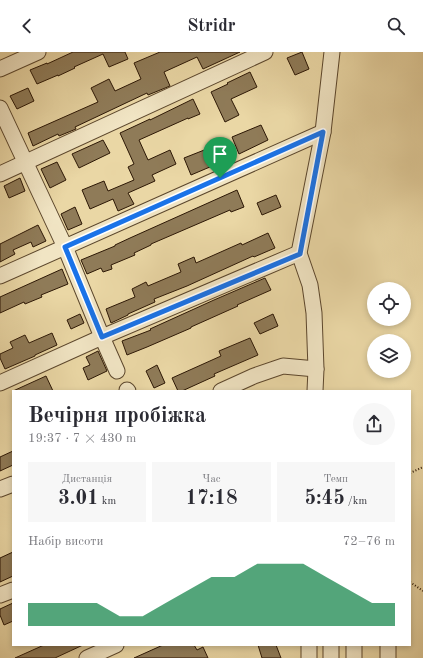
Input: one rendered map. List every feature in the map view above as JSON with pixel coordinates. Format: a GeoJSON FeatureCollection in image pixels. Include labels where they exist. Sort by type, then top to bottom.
{"type":"FeatureCollection","features":[{"type":"Feature","properties":{"kind":"street"},"geometry":{"type":"LineString","coordinates":[[0,69],[38,52]]}},
{"type":"Feature","properties":{"kind":"street"},"geometry":{"type":"LineString","coordinates":[[0,174],[265,52]]}},
{"type":"Feature","properties":{"kind":"street"},"geometry":{"type":"LineString","coordinates":[[316,390],[314,313],[310,284],[300,254],[323,132],[332,52]]}},
{"type":"Feature","properties":{"kind":"street"},"geometry":{"type":"LineString","coordinates":[[0,108],[65,247],[117,371]]}},
{"type":"Feature","properties":{"kind":"street"},"geometry":{"type":"LineString","coordinates":[[0,276],[323,132]]}},
{"type":"Feature","properties":{"kind":"street"},"geometry":{"type":"LineString","coordinates":[[0,383],[102,337],[300,254]]}},
{"type":"Feature","properties":{"kind":"street"},"geometry":{"type":"LineString","coordinates":[[223,390],[254,376],[283,366],[316,369]]}},
{"type":"Feature","properties":{"kind":"street"},"geometry":{"type":"LineString","coordinates":[[0,490],[12,484]]}},
{"type":"Feature","properties":{"kind":"street"},"geometry":{"type":"LineString","coordinates":[[0,596],[12,590]]}},
{"type":"Feature","properties":{"kind":"street"},"geometry":{"type":"LineString","coordinates":[[87,658],[114,646]]}},
{"type":"Feature","properties":{"kind":"street"},"geometry":{"type":"LineString","coordinates":[[309,646],[309,658]]}},
{"type":"Feature","properties":{"kind":"street"},"geometry":{"type":"LineString","coordinates":[[331,646],[331,658]]}},
{"type":"Feature","properties":{"kind":"street"},"geometry":{"type":"LineString","coordinates":[[354,646],[354,658]]}},
{"type":"Feature","properties":{"kind":"street"},"geometry":{"type":"LineString","coordinates":[[388,646],[388,658]]}},
{"type":"Feature","properties":{"kind":"path"},"geometry":{"type":"LineString","coordinates":[[411,473],[423,467]]}},
{"type":"Feature","properties":{"kind":"path"},"geometry":{"type":"LineString","coordinates":[[411,583],[423,591]]}},
{"type":"Feature","properties":{"kind":"building"},"geometry":{"type":"Polygon","coordinates":[[[73,52],[125,52],[128,59],[109,67],[103,54],[58,76],[37,84],[30,70],[73,52]]]}},
{"type":"Feature","properties":{"kind":"building"},"geometry":{"type":"Polygon","coordinates":[[[160,52],[240,52],[203,69],[197,57],[164,72],[170,86],[148,95],[147,93],[75,127],[76,129],[59,136],[58,134],[33,146],[28,133],[98,102],[91,88],[109,79],[115,91],[141,79],[134,63],[160,52]]]}},
{"type":"Feature","properties":{"kind":"building"},"geometry":{"type":"Polygon","coordinates":[[[302,52],[309,69],[295,75],[287,58],[302,52]]]}},
{"type":"Feature","properties":{"kind":"building"},"geometry":{"type":"Polygon","coordinates":[[[250,72],[257,87],[231,99],[239,115],[225,122],[211,92],[250,72]]]}},
{"type":"Feature","properties":{"kind":"building"},"geometry":{"type":"Polygon","coordinates":[[[28,88],[34,101],[17,109],[10,96],[28,88]]]}},
{"type":"Feature","properties":{"kind":"building"},"geometry":{"type":"Polygon","coordinates":[[[193,99],[200,114],[139,140],[148,160],[170,150],[176,164],[152,175],[155,181],[128,193],[134,204],[118,211],[113,199],[90,209],[82,190],[104,181],[108,191],[134,180],[128,167],[134,164],[120,133],[193,99]]]}},
{"type":"Feature","properties":{"kind":"building"},"geometry":{"type":"Polygon","coordinates":[[[261,125],[268,140],[239,154],[232,137],[261,125]]]}},
{"type":"Feature","properties":{"kind":"building"},"geometry":{"type":"Polygon","coordinates":[[[103,140],[110,153],[79,168],[72,154],[103,140]]]}},
{"type":"Feature","properties":{"kind":"building"},"geometry":{"type":"Polygon","coordinates":[[[217,145],[224,161],[191,175],[184,158],[217,145]]]}},
{"type":"Feature","properties":{"kind":"building"},"geometry":{"type":"Polygon","coordinates":[[[57,162],[66,180],[50,188],[41,169],[57,162]]]}},
{"type":"Feature","properties":{"kind":"building"},"geometry":{"type":"Polygon","coordinates":[[[20,178],[25,191],[9,198],[4,186],[20,178]]]}},
{"type":"Feature","properties":{"kind":"building"},"geometry":{"type":"Polygon","coordinates":[[[237,190],[244,207],[231,212],[230,210],[151,244],[134,253],[135,255],[111,265],[112,269],[103,272],[101,268],[87,274],[81,260],[237,190]]]}},
{"type":"Feature","properties":{"kind":"building"},"geometry":{"type":"Polygon","coordinates":[[[276,195],[281,207],[262,215],[257,203],[276,195]]]}},
{"type":"Feature","properties":{"kind":"building"},"geometry":{"type":"Polygon","coordinates":[[[75,207],[82,224],[68,230],[61,214],[75,207]]]}},
{"type":"Feature","properties":{"kind":"building"},"geometry":{"type":"Polygon","coordinates":[[[38,225],[46,241],[33,247],[31,242],[13,250],[15,254],[0,262],[0,244],[38,225]]]}},
{"type":"Feature","properties":{"kind":"building"},"geometry":{"type":"Polygon","coordinates":[[[268,233],[275,248],[154,299],[155,302],[111,323],[106,309],[135,297],[132,289],[146,282],[148,286],[181,272],[178,264],[194,257],[196,263],[268,233]]]}},
{"type":"Feature","properties":{"kind":"building"},"geometry":{"type":"Polygon","coordinates":[[[62,269],[68,284],[41,295],[42,297],[25,304],[24,302],[0,313],[0,297],[62,269]]]}},
{"type":"Feature","properties":{"kind":"building"},"geometry":{"type":"Polygon","coordinates":[[[265,278],[271,290],[191,328],[127,355],[122,341],[151,330],[150,329],[265,278]]]}},
{"type":"Feature","properties":{"kind":"building"},"geometry":{"type":"Polygon","coordinates":[[[80,314],[84,323],[71,329],[67,320],[80,314]]]}},
{"type":"Feature","properties":{"kind":"building"},"geometry":{"type":"Polygon","coordinates":[[[273,314],[278,326],[260,334],[254,323],[273,314]]]}},
{"type":"Feature","properties":{"kind":"building"},"geometry":{"type":"Polygon","coordinates":[[[52,333],[57,345],[5,369],[0,358],[0,354],[13,348],[10,342],[25,335],[29,343],[52,333]]]}},
{"type":"Feature","properties":{"kind":"building"},"geometry":{"type":"Polygon","coordinates":[[[250,338],[258,355],[214,374],[215,376],[184,390],[178,390],[172,378],[221,356],[219,351],[250,338]]]}},
{"type":"Feature","properties":{"kind":"building"},"geometry":{"type":"Polygon","coordinates":[[[98,351],[107,371],[88,380],[83,368],[90,365],[86,357],[98,351]]]}},
{"type":"Feature","properties":{"kind":"building"},"geometry":{"type":"Polygon","coordinates":[[[157,365],[165,383],[154,388],[146,371],[157,365]]]}},
{"type":"Feature","properties":{"kind":"building"},"geometry":{"type":"Polygon","coordinates":[[[46,376],[53,390],[15,390],[46,376]]]}},
{"type":"Feature","properties":{"kind":"building"},"geometry":{"type":"Polygon","coordinates":[[[12,451],[12,465],[0,471],[0,457],[12,451]]]}},
{"type":"Feature","properties":{"kind":"building"},"geometry":{"type":"Polygon","coordinates":[[[12,552],[12,576],[0,582],[0,558],[12,552]]]}},
{"type":"Feature","properties":{"kind":"building"},"geometry":{"type":"Polygon","coordinates":[[[12,603],[12,621],[4,625],[0,615],[0,609],[12,603]]]}},
{"type":"Feature","properties":{"kind":"building"},"geometry":{"type":"Polygon","coordinates":[[[42,646],[81,646],[55,658],[15,658],[42,646]]]}},
{"type":"Feature","properties":{"kind":"building"},"geometry":{"type":"Polygon","coordinates":[[[161,646],[195,646],[197,650],[203,647],[208,658],[134,658],[161,646]]]}},
{"type":"Feature","properties":{"kind":"building"},"geometry":{"type":"Polygon","coordinates":[[[258,646],[276,646],[281,658],[262,658],[258,646]]]}},
{"type":"Feature","properties":{"kind":"route"},"geometry":{"type":"LineString","coordinates":[[323,132],[300,254],[102,337],[65,247],[220,178],[323,132]]}}]}
